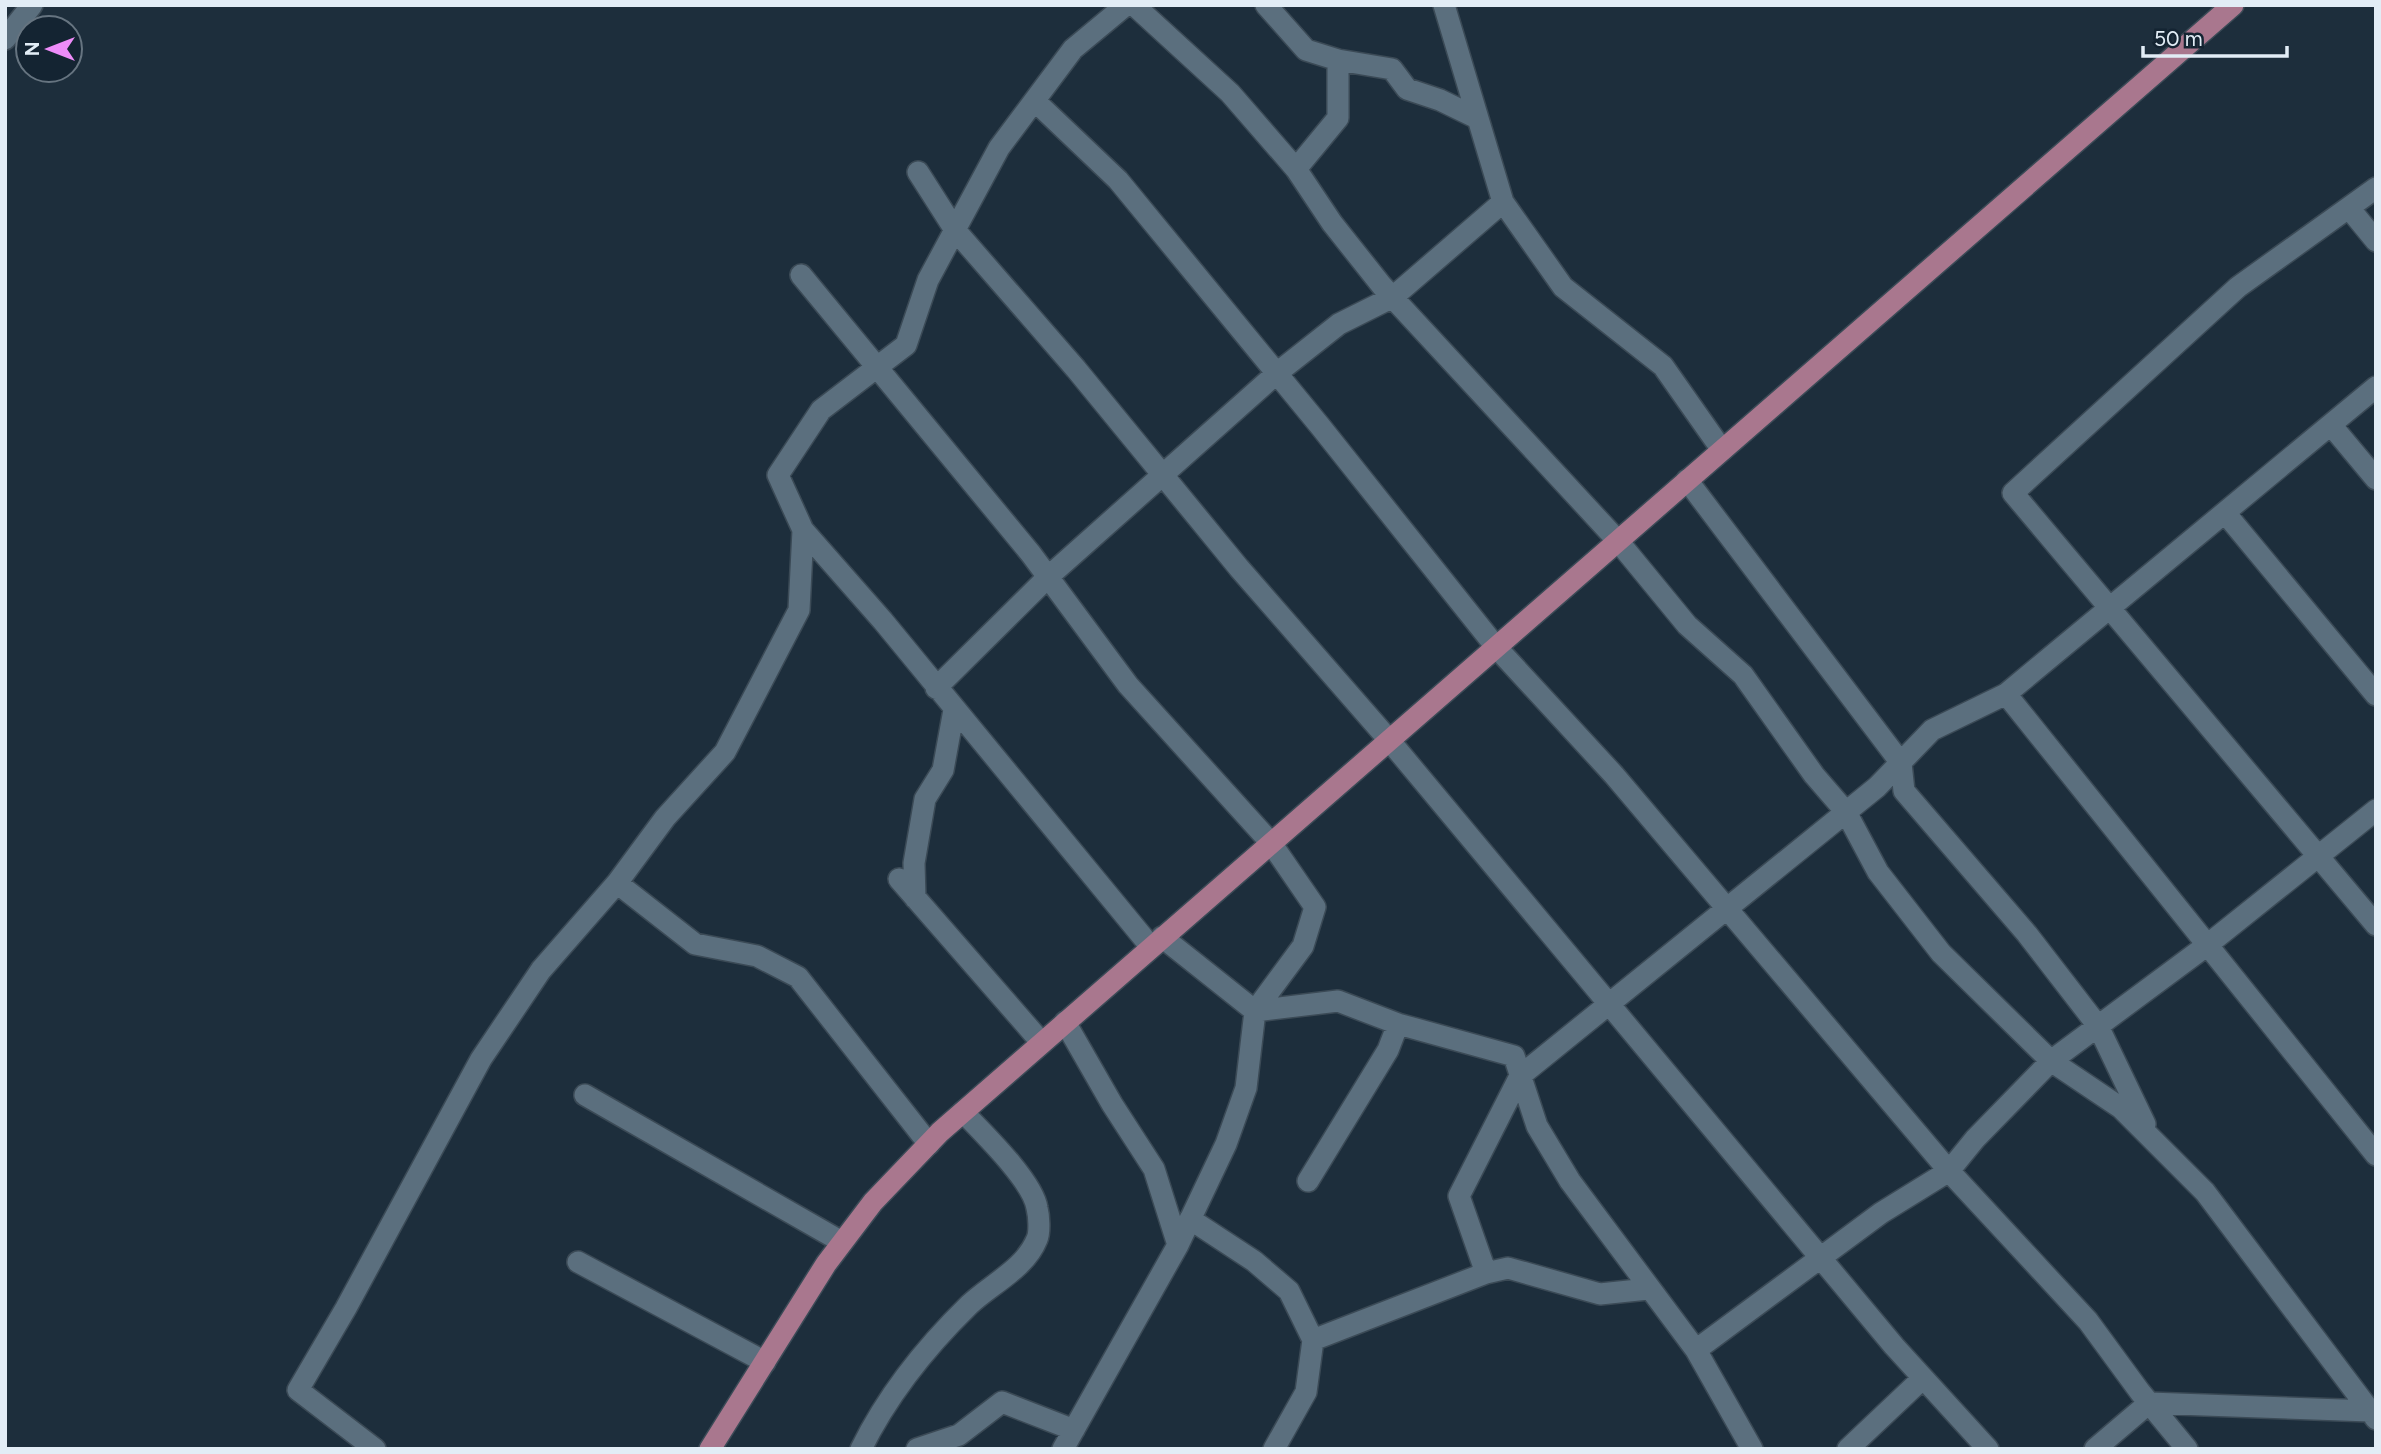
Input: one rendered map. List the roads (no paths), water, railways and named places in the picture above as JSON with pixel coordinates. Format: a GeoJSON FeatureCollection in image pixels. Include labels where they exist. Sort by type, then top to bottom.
{"type":"FeatureCollection","features":[{"type":"Feature","properties":{"kind":"main road"},"geometry":{"type":"LineString","coordinates":[[710,1449],[842,1242],[873,1202],[929,1144],[1041,1042],[2233,5]]}},
{"type":"Feature","properties":{"kind":"street"},"geometry":{"type":"LineString","coordinates":[[5,39],[32,5]]}},
{"type":"Feature","properties":{"kind":"street"},"geometry":{"type":"LineString","coordinates":[[1126,5],[1073,49],[999,148],[928,280],[906,345],[821,410],[778,475],[803,530],[883,621],[954,710],[1156,942],[1255,1011],[1300,1008],[1338,1001],[1398,1024],[1514,1056],[1537,1126],[1570,1181],[1610,1230],[1648,1289],[1696,1350],[1749,1447]]}},
{"type":"Feature","properties":{"kind":"street"},"geometry":{"type":"LineString","coordinates":[[1134,5],[1230,93],[1296,169],[1332,223],[1393,297],[1618,541],[1687,625],[1743,675],[1814,775],[1846,812],[1878,872],[1941,953],[2051,1061],[2121,1108],[2205,1192],[2373,1415]]}},
{"type":"Feature","properties":{"kind":"street"},"geometry":{"type":"LineString","coordinates":[[1266,5],[1306,50],[1338,60],[1392,69],[1407,89],[1440,100],[1477,118]]}},
{"type":"Feature","properties":{"kind":"street"},"geometry":{"type":"LineString","coordinates":[[1444,5],[1503,202],[1563,287],[1663,366],[1721,450]]}},
{"type":"Feature","properties":{"kind":"street"},"geometry":{"type":"LineString","coordinates":[[1296,169],[1338,118],[1338,60]]}},
{"type":"Feature","properties":{"kind":"street"},"geometry":{"type":"LineString","coordinates":[[1036,102],[1118,180],[1277,373],[1496,647],[1614,775],[1950,1171],[2088,1321],[2149,1403],[2188,1449]]}},
{"type":"Feature","properties":{"kind":"street"},"geometry":{"type":"LineString","coordinates":[[918,172],[956,230],[1164,476],[1238,568],[1389,740],[1821,1258],[1923,1378],[1988,1449]]}},
{"type":"Feature","properties":{"kind":"street"},"geometry":{"type":"LineString","coordinates":[[2376,188],[2238,287],[2013,493],[2376,925]]}},
{"type":"Feature","properties":{"kind":"street"},"geometry":{"type":"LineString","coordinates":[[936,688],[1048,577],[1277,373],[1339,324],[1393,297],[1503,202]]}},
{"type":"Feature","properties":{"kind":"street"},"geometry":{"type":"LineString","coordinates":[[2349,208],[2376,241]]}},
{"type":"Feature","properties":{"kind":"street"},"geometry":{"type":"LineString","coordinates":[[801,275],[1048,577],[1128,685],[1270,843],[1315,907],[1303,946],[1255,1011],[1245,1088],[1226,1144],[1178,1245],[1069,1440],[1002,1402],[959,1435],[917,1449]]}},
{"type":"Feature","properties":{"kind":"street"},"geometry":{"type":"LineString","coordinates":[[1486,1273],[1459,1196],[1520,1076],[1846,812],[1932,730],[2006,694],[2376,387]]}},
{"type":"Feature","properties":{"kind":"street"},"geometry":{"type":"LineString","coordinates":[[2331,425],[2376,478]]}},
{"type":"Feature","properties":{"kind":"street"},"geometry":{"type":"LineString","coordinates":[[1687,480],[1900,763],[1904,791],[2028,934],[2098,1026],[2152,1140]]}},
{"type":"Feature","properties":{"kind":"street"},"geometry":{"type":"LineString","coordinates":[[2225,514],[2376,695]]}},
{"type":"Feature","properties":{"kind":"street"},"geometry":{"type":"LineString","coordinates":[[375,1449],[366,1439],[298,1390],[346,1308],[481,1059],[541,970],[617,883],[665,818],[725,752],[799,610],[803,530]]}},
{"type":"Feature","properties":{"kind":"street"},"geometry":{"type":"LineString","coordinates":[[2006,694],[2376,1155]]}},
{"type":"Feature","properties":{"kind":"street"},"geometry":{"type":"LineString","coordinates":[[915,898],[914,863],[925,799],[943,770],[954,710]]}},
{"type":"Feature","properties":{"kind":"street"},"geometry":{"type":"LineString","coordinates":[[1696,1350],[1881,1213],[1950,1171],[1975,1139],[2051,1061],[2206,946],[2376,810]]}},
{"type":"Feature","properties":{"kind":"street"},"geometry":{"type":"LineString","coordinates":[[899,879],[1041,1042]]}},
{"type":"Feature","properties":{"kind":"street"},"geometry":{"type":"LineString","coordinates":[[617,883],[695,944],[757,956],[798,977],[929,1144]]}},
{"type":"Feature","properties":{"kind":"street"},"geometry":{"type":"LineString","coordinates":[[1065,1022],[1112,1104],[1154,1169],[1178,1245]]}},
{"type":"Feature","properties":{"kind":"street"},"geometry":{"type":"LineString","coordinates":[[1308,1181],[1388,1050],[1398,1024]]}},
{"type":"Feature","properties":{"kind":"street"},"geometry":{"type":"LineString","coordinates":[[585,1095],[842,1242]]}},
{"type":"Feature","properties":{"kind":"street"},"geometry":{"type":"LineString","coordinates":[[861,1449],[876,1420],[929,1349],[970,1304],[1020,1264],[1038,1238],[1037,1205],[1010,1162],[963,1112]]}},
{"type":"Feature","properties":{"kind":"street"},"geometry":{"type":"LineString","coordinates":[[1190,1219],[1254,1261],[1289,1291],[1313,1340],[1306,1392],[1274,1449]]}},
{"type":"Feature","properties":{"kind":"street"},"geometry":{"type":"LineString","coordinates":[[578,1262],[765,1362]]}},
{"type":"Feature","properties":{"kind":"street"},"geometry":{"type":"LineString","coordinates":[[1313,1340],[1486,1273],[1508,1268],[1600,1294],[1648,1289]]}},
{"type":"Feature","properties":{"kind":"street"},"geometry":{"type":"LineString","coordinates":[[1848,1449],[1923,1378]]}},
{"type":"Feature","properties":{"kind":"street"},"geometry":{"type":"LineString","coordinates":[[2095,1449],[2149,1403],[2373,1415]]}}]}
